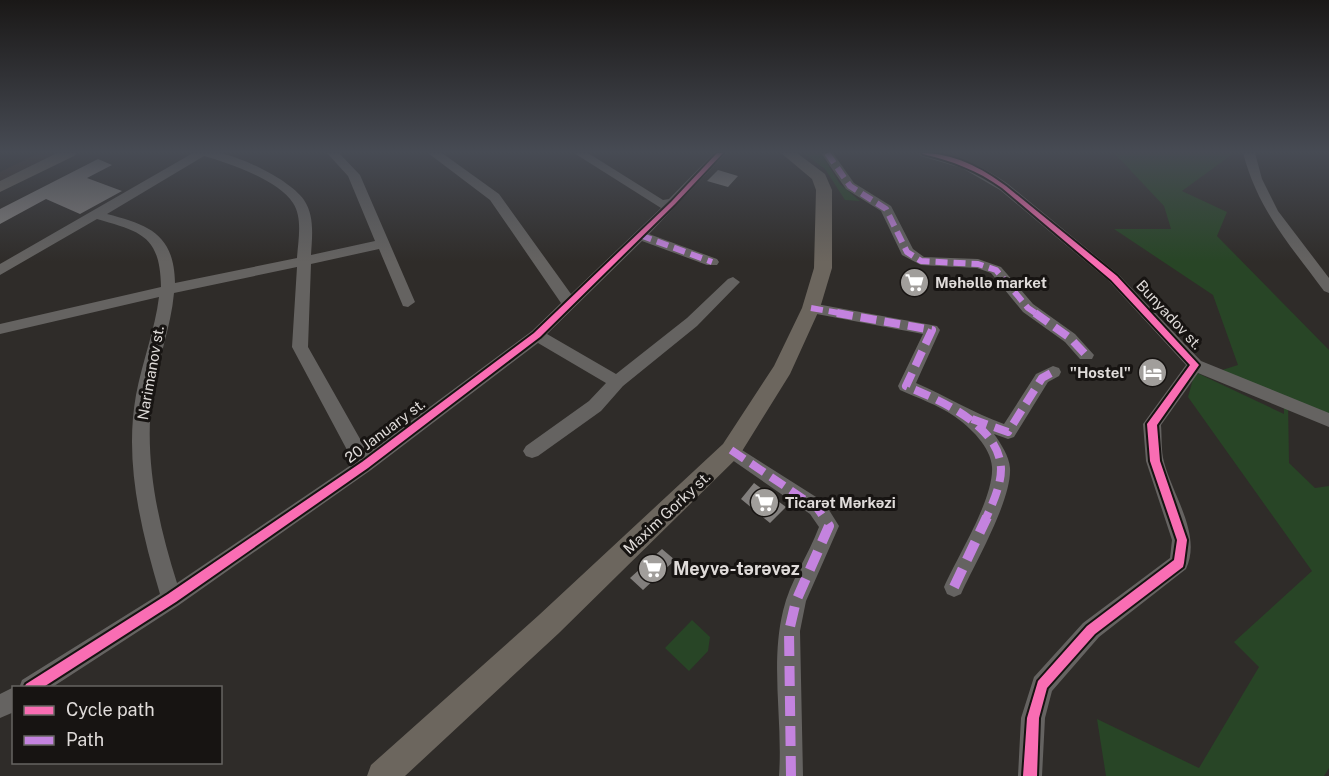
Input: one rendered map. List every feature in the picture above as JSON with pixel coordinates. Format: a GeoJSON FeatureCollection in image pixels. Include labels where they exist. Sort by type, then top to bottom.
{"type":"FeatureCollection","features":[{"type":"Feature","properties":{"kind":"main road","name":"Maxim Gorky st."},"geometry":{"type":"LineString","coordinates":[[382,776],[549,624],[731,450],[783,369],[811,308],[823,268],[824,189]]}},
{"type":"Feature","properties":{"kind":"street"},"geometry":{"type":"LineString","coordinates":[[0,270],[138,189]]}},
{"type":"Feature","properties":{"kind":"street"},"geometry":{"type":"LineString","coordinates":[[285,189],[299,202],[306,225],[300,347],[365,465]]}},
{"type":"Feature","properties":{"kind":"street"},"geometry":{"type":"LineString","coordinates":[[360,189],[408,302]]}},
{"type":"Feature","properties":{"kind":"street"},"geometry":{"type":"LineString","coordinates":[[484,189],[495,197],[570,304]]}},
{"type":"Feature","properties":{"kind":"street"},"geometry":{"type":"LineString","coordinates":[[638,189],[661,204],[674,202]]}},
{"type":"Feature","properties":{"kind":"street","name":"20 January st."},"geometry":{"type":"LineString","coordinates":[[32,686],[172,598],[365,465],[537,335],[686,189]]}},
{"type":"Feature","properties":{"kind":"street"},"geometry":{"type":"LineString","coordinates":[[855,189],[886,209],[898,237],[913,258],[921,261],[978,264],[996,270],[1028,308],[1070,338],[1086,355]]}},
{"type":"Feature","properties":{"kind":"street","name":"Bunyadov st."},"geometry":{"type":"LineString","coordinates":[[1007,189],[1114,278],[1195,365],[1152,424],[1155,460],[1182,540],[1179,563],[1091,630],[1042,685],[1034,718],[1030,776]]}},
{"type":"Feature","properties":{"kind":"street"},"geometry":{"type":"LineString","coordinates":[[1262,189],[1272,212],[1329,288]]}},
{"type":"Feature","properties":{"kind":"street","name":"Narimanov st."},"geometry":{"type":"LineString","coordinates":[[94,214],[123,222],[147,233],[164,251],[169,289],[144,396],[141,452],[142,482],[148,515],[172,598]]}},
{"type":"Feature","properties":{"kind":"street"},"geometry":{"type":"LineString","coordinates":[[640,235],[712,262]]}},
{"type":"Feature","properties":{"kind":"street"},"geometry":{"type":"LineString","coordinates":[[0,329],[169,289],[383,244]]}},
{"type":"Feature","properties":{"kind":"street"},"geometry":{"type":"LineString","coordinates":[[532,451],[595,406],[617,382],[692,322],[733,282]]}},
{"type":"Feature","properties":{"kind":"street"},"geometry":{"type":"LineString","coordinates":[[811,308],[932,330],[906,386],[972,419],[1008,432],[1042,378],[1053,372]]}},
{"type":"Feature","properties":{"kind":"street"},"geometry":{"type":"LineString","coordinates":[[537,335],[617,382]]}},
{"type":"Feature","properties":{"kind":"street"},"geometry":{"type":"LineString","coordinates":[[1195,365],[1234,383],[1329,420]]}},
{"type":"Feature","properties":{"kind":"street"},"geometry":{"type":"LineString","coordinates":[[954,587],[998,488],[1001,467],[998,454],[972,419]]}},
{"type":"Feature","properties":{"kind":"street"},"geometry":{"type":"LineString","coordinates":[[731,450],[817,508],[829,526],[793,609],[789,640],[789,722],[793,754],[791,776]]}},
{"type":"Feature","properties":{"kind":"green space"},"geometry":{"type":"Polygon","coordinates":[[[838,189],[846,189],[860,201],[845,200],[838,189]]]}},
{"type":"Feature","properties":{"kind":"green space"},"geometry":{"type":"Polygon","coordinates":[[[1148,189],[1184,189],[1182,191],[1227,212],[1217,236],[1329,350],[1329,416],[1288,402],[1289,463],[1315,488],[1329,486],[1329,768],[1324,776],[1106,776],[1097,719],[1199,768],[1259,667],[1234,642],[1312,571],[1188,397],[1195,372],[1284,414],[1284,400],[1216,372],[1238,365],[1213,295],[1114,229],[1171,229],[1164,206],[1148,189]]]}},
{"type":"Feature","properties":{"kind":"green space"},"geometry":{"type":"Polygon","coordinates":[[[692,620],[710,637],[708,651],[689,671],[665,648],[692,620]]]}},
{"type":"Feature","properties":{"kind":"building"},"geometry":{"type":"Polygon","coordinates":[[[39,189],[122,191],[80,214],[46,199],[0,224],[0,209],[39,189]]]}},
{"type":"Feature","properties":{"kind":"building","name":"Məhəllə market"},"geometry":{"type":"Polygon","coordinates":[[[906,276],[919,276],[922,289],[908,289],[906,276]]]}},
{"type":"Feature","properties":{"kind":"building","name":"Ticarət Mərkəzi"},"geometry":{"type":"Polygon","coordinates":[[[754,483],[786,507],[770,523],[741,499],[754,483]]]}},
{"type":"Feature","properties":{"kind":"building","name":"Meyvə-tərəvəz"},"geometry":{"type":"Polygon","coordinates":[[[662,549],[675,560],[643,590],[630,578],[662,549]]]}},
{"type":"Feature","properties":{"kind":"marked path"},"geometry":{"type":"LineString","coordinates":[[855,189],[886,209],[907,252],[921,261],[978,264],[996,270],[1028,308],[1070,338],[1086,355]]}},
{"type":"Feature","properties":{"kind":"marked path"},"geometry":{"type":"LineString","coordinates":[[640,235],[712,262]]}},
{"type":"Feature","properties":{"kind":"marked path"},"geometry":{"type":"LineString","coordinates":[[811,308],[932,330],[906,386],[948,404],[967,416],[980,428],[996,452],[1001,467],[996,492],[983,526],[954,587]]}},
{"type":"Feature","properties":{"kind":"marked path"},"geometry":{"type":"LineString","coordinates":[[972,419],[1008,432],[1042,378],[1053,372]]}},
{"type":"Feature","properties":{"kind":"marked path"},"geometry":{"type":"LineString","coordinates":[[731,450],[817,508],[829,526],[796,601],[789,631],[791,776]]}},
{"type":"Feature","properties":{"kind":"cycle path"},"geometry":{"type":"LineString","coordinates":[[33,686],[172,598],[365,465],[537,335],[686,189]]}},
{"type":"Feature","properties":{"kind":"cycle path"},"geometry":{"type":"LineString","coordinates":[[1007,189],[1114,278],[1195,365],[1152,424],[1155,461],[1182,540],[1179,563],[1091,630],[1042,685],[1033,718],[1030,776]]}},
{"type":"Feature","properties":{"kind":"place","name":"Məhəllə market"},"geometry":{"type":"Point","coordinates":[914,283]}},
{"type":"Feature","properties":{"kind":"place","name":"\"Hostel\""},"geometry":{"type":"Point","coordinates":[1152,373]}},
{"type":"Feature","properties":{"kind":"place","name":"Ticarət Mərkəzi"},"geometry":{"type":"Point","coordinates":[764,503]}},
{"type":"Feature","properties":{"kind":"place","name":"Meyvə-tərəvəz"},"geometry":{"type":"Point","coordinates":[652,569]}}]}
